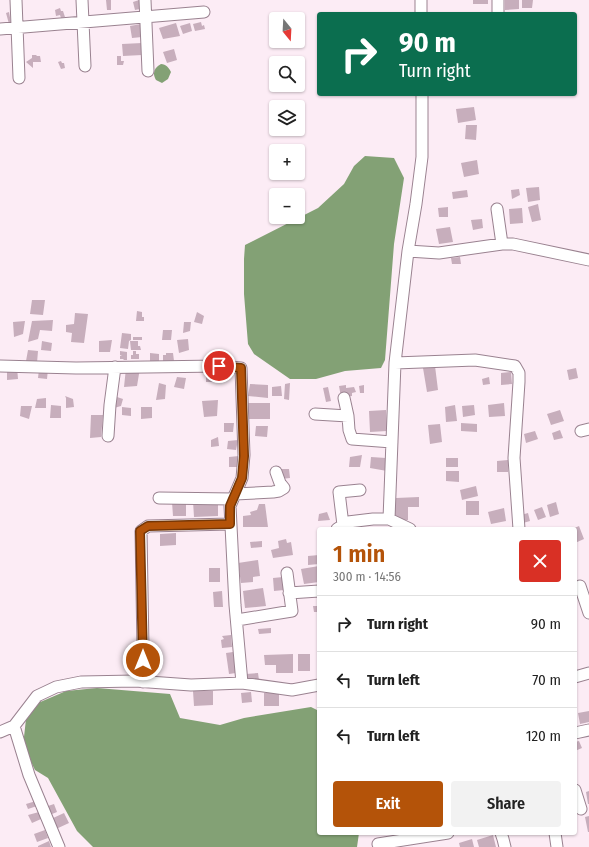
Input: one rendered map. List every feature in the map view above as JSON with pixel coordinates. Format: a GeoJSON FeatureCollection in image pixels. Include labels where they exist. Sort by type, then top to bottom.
{"type":"FeatureCollection","features":[{"type":"Feature","properties":{"kind":"street"},"geometry":{"type":"LineString","coordinates":[[16,0],[19,78]]}},
{"type":"Feature","properties":{"kind":"street"},"geometry":{"type":"LineString","coordinates":[[82,0],[85,66]]}},
{"type":"Feature","properties":{"kind":"street"},"geometry":{"type":"LineString","coordinates":[[145,0],[148,71]]}},
{"type":"Feature","properties":{"kind":"street"},"geometry":{"type":"LineString","coordinates":[[421,0],[421,12]]}},
{"type":"Feature","properties":{"kind":"street"},"geometry":{"type":"LineString","coordinates":[[498,0],[498,12]]}},
{"type":"Feature","properties":{"kind":"street"},"geometry":{"type":"LineString","coordinates":[[0,29],[204,12]]}},
{"type":"Feature","properties":{"kind":"street"},"geometry":{"type":"LineString","coordinates":[[389,519],[395,363],[408,251],[422,157],[422,96]]}},
{"type":"Feature","properties":{"kind":"street"},"geometry":{"type":"LineString","coordinates":[[497,209],[502,244]]}},
{"type":"Feature","properties":{"kind":"street"},"geometry":{"type":"LineString","coordinates":[[408,251],[439,253],[502,244],[513,244],[589,260]]}},
{"type":"Feature","properties":{"kind":"street"},"geometry":{"type":"LineString","coordinates":[[395,363],[475,360],[515,366],[519,372],[514,458],[519,527]]}},
{"type":"Feature","properties":{"kind":"street"},"geometry":{"type":"LineString","coordinates":[[0,366],[76,368],[219,366],[241,368],[244,456],[242,478],[230,506],[230,524],[242,683]]}},
{"type":"Feature","properties":{"kind":"street"},"geometry":{"type":"LineString","coordinates":[[108,436],[110,405],[116,367]]}},
{"type":"Feature","properties":{"kind":"street"},"geometry":{"type":"LineString","coordinates":[[344,398],[349,430],[352,439],[392,442]]}},
{"type":"Feature","properties":{"kind":"street"},"geometry":{"type":"LineString","coordinates":[[315,414],[348,416]]}},
{"type":"Feature","properties":{"kind":"street"},"geometry":{"type":"LineString","coordinates":[[159,498],[234,496],[279,491],[284,488],[280,484],[276,472]]}},
{"type":"Feature","properties":{"kind":"street"},"geometry":{"type":"LineString","coordinates":[[340,527],[339,492],[360,490]]}},
{"type":"Feature","properties":{"kind":"street"},"geometry":{"type":"LineString","coordinates":[[340,527],[348,522],[389,519],[406,527]]}},
{"type":"Feature","properties":{"kind":"street"},"geometry":{"type":"LineString","coordinates":[[143,682],[140,531],[148,526],[230,524]]}},
{"type":"Feature","properties":{"kind":"street"},"geometry":{"type":"LineString","coordinates":[[237,620],[292,611],[287,573]]}},
{"type":"Feature","properties":{"kind":"street"},"geometry":{"type":"LineString","coordinates":[[581,585],[589,613]]}},
{"type":"Feature","properties":{"kind":"street"},"geometry":{"type":"LineString","coordinates":[[289,593],[317,591]]}},
{"type":"Feature","properties":{"kind":"street"},"geometry":{"type":"LineString","coordinates":[[577,676],[589,673]]}},
{"type":"Feature","properties":{"kind":"street"},"geometry":{"type":"LineString","coordinates":[[0,732],[14,726],[37,696],[56,687],[81,682],[143,682],[191,686],[242,683],[292,690],[317,685]]}},
{"type":"Feature","properties":{"kind":"street"},"geometry":{"type":"LineString","coordinates":[[14,726],[29,775],[59,847]]}},
{"type":"Feature","properties":{"kind":"street"},"geometry":{"type":"LineString","coordinates":[[577,733],[589,730]]}},
{"type":"Feature","properties":{"kind":"street"},"geometry":{"type":"LineString","coordinates":[[577,795],[582,808]]}},
{"type":"Feature","properties":{"kind":"street"},"geometry":{"type":"LineString","coordinates":[[378,841],[430,835]]}},
{"type":"Feature","properties":{"kind":"street"},"geometry":{"type":"LineString","coordinates":[[502,835],[505,847]]}},
{"type":"Feature","properties":{"kind":"street"},"geometry":{"type":"LineString","coordinates":[[555,835],[557,847]]}},
{"type":"Feature","properties":{"kind":"shaded area"},"geometry":{"type":"Polygon","coordinates":[[[161,64],[167,66],[171,72],[168,79],[162,83],[156,80],[154,73],[155,69],[161,64]]]}},
{"type":"Feature","properties":{"kind":"shaded area"},"geometry":{"type":"Polygon","coordinates":[[[365,156],[394,158],[404,178],[394,244],[385,360],[381,368],[345,371],[316,379],[290,379],[254,354],[248,344],[244,294],[245,245],[286,224],[305,224],[305,215],[318,208],[344,184],[354,166],[365,156]]]}},
{"type":"Feature","properties":{"kind":"shaded area"},"geometry":{"type":"Polygon","coordinates":[[[97,688],[170,694],[180,718],[220,725],[244,718],[311,707],[317,710],[317,835],[359,835],[357,847],[93,847],[77,831],[48,778],[35,770],[23,746],[26,719],[38,703],[66,691],[97,688]]]}},
{"type":"Feature","properties":{"kind":"building"},"geometry":{"type":"Polygon","coordinates":[[[106,0],[111,0],[111,10],[107,10],[106,0]]]}},
{"type":"Feature","properties":{"kind":"building"},"geometry":{"type":"Polygon","coordinates":[[[139,0],[140,9],[135,10],[133,2],[139,0]]]}},
{"type":"Feature","properties":{"kind":"building"},"geometry":{"type":"Polygon","coordinates":[[[473,0],[488,0],[488,4],[473,4],[473,0]]]}},
{"type":"Feature","properties":{"kind":"building"},"geometry":{"type":"Polygon","coordinates":[[[505,0],[519,0],[519,9],[505,10],[505,0]]]}},
{"type":"Feature","properties":{"kind":"building"},"geometry":{"type":"Polygon","coordinates":[[[522,0],[533,0],[532,8],[522,8],[522,0]]]}},
{"type":"Feature","properties":{"kind":"building"},"geometry":{"type":"Polygon","coordinates":[[[60,8],[65,17],[61,18],[60,15],[56,16],[55,10],[60,8]]]}},
{"type":"Feature","properties":{"kind":"building"},"geometry":{"type":"Polygon","coordinates":[[[9,12],[11,23],[9,24],[6,13],[9,12]]]}},
{"type":"Feature","properties":{"kind":"building"},"geometry":{"type":"Polygon","coordinates":[[[201,22],[205,29],[195,31],[193,24],[201,22]]]}},
{"type":"Feature","properties":{"kind":"building"},"geometry":{"type":"Polygon","coordinates":[[[176,23],[180,36],[163,39],[159,28],[176,23]]]}},
{"type":"Feature","properties":{"kind":"building"},"geometry":{"type":"Polygon","coordinates":[[[190,23],[192,31],[183,34],[180,26],[190,23]]]}},
{"type":"Feature","properties":{"kind":"building"},"geometry":{"type":"Polygon","coordinates":[[[141,24],[142,37],[132,38],[130,26],[141,24]]]}},
{"type":"Feature","properties":{"kind":"building"},"geometry":{"type":"Polygon","coordinates":[[[142,43],[142,55],[123,56],[122,44],[142,43]]]}},
{"type":"Feature","properties":{"kind":"building"},"geometry":{"type":"Polygon","coordinates":[[[174,49],[177,60],[167,63],[163,52],[174,49]]]}},
{"type":"Feature","properties":{"kind":"building"},"geometry":{"type":"Polygon","coordinates":[[[32,55],[40,56],[41,62],[33,62],[33,68],[26,62],[32,58],[32,55]]]}},
{"type":"Feature","properties":{"kind":"building"},"geometry":{"type":"Polygon","coordinates":[[[117,56],[121,56],[121,61],[124,61],[123,65],[117,65],[117,56]]]}},
{"type":"Feature","properties":{"kind":"building"},"geometry":{"type":"Polygon","coordinates":[[[61,61],[64,63],[65,68],[61,69],[58,62],[61,61]]]}},
{"type":"Feature","properties":{"kind":"building"},"geometry":{"type":"Polygon","coordinates":[[[474,107],[476,120],[458,123],[456,109],[474,107]]]}},
{"type":"Feature","properties":{"kind":"building"},"geometry":{"type":"Polygon","coordinates":[[[466,125],[477,125],[476,140],[465,139],[466,125]]]}},
{"type":"Feature","properties":{"kind":"building"},"geometry":{"type":"Polygon","coordinates":[[[477,160],[479,174],[464,177],[461,163],[477,160]]]}},
{"type":"Feature","properties":{"kind":"building"},"geometry":{"type":"Polygon","coordinates":[[[539,187],[540,200],[528,202],[526,188],[539,187]]]}},
{"type":"Feature","properties":{"kind":"building"},"geometry":{"type":"Polygon","coordinates":[[[519,189],[520,195],[512,199],[511,190],[519,189]]]}},
{"type":"Feature","properties":{"kind":"building"},"geometry":{"type":"Polygon","coordinates":[[[467,190],[468,197],[453,199],[452,192],[467,190]]]}},
{"type":"Feature","properties":{"kind":"building"},"geometry":{"type":"Polygon","coordinates":[[[538,204],[541,220],[532,222],[528,207],[538,204]]]}},
{"type":"Feature","properties":{"kind":"building"},"geometry":{"type":"Polygon","coordinates":[[[448,207],[448,217],[439,217],[438,208],[448,207]]]}},
{"type":"Feature","properties":{"kind":"building"},"geometry":{"type":"Polygon","coordinates":[[[522,208],[523,223],[510,224],[509,209],[522,208]]]}},
{"type":"Feature","properties":{"kind":"building"},"geometry":{"type":"Polygon","coordinates":[[[482,219],[483,228],[473,230],[471,220],[482,219]]]}},
{"type":"Feature","properties":{"kind":"building"},"geometry":{"type":"Polygon","coordinates":[[[450,227],[453,242],[439,244],[436,229],[450,227]]]}},
{"type":"Feature","properties":{"kind":"building"},"geometry":{"type":"Polygon","coordinates":[[[460,257],[461,264],[452,264],[451,258],[460,257]]]}},
{"type":"Feature","properties":{"kind":"building"},"geometry":{"type":"Polygon","coordinates":[[[32,300],[45,300],[43,315],[30,314],[32,300]]]}},
{"type":"Feature","properties":{"kind":"building"},"geometry":{"type":"Polygon","coordinates":[[[137,311],[142,312],[144,321],[136,321],[137,311]]]}},
{"type":"Feature","properties":{"kind":"building"},"geometry":{"type":"Polygon","coordinates":[[[197,312],[204,316],[202,324],[194,322],[197,312]]]}},
{"type":"Feature","properties":{"kind":"building"},"geometry":{"type":"Polygon","coordinates":[[[75,313],[88,314],[84,343],[71,342],[72,333],[66,332],[66,325],[74,324],[75,313]]]}},
{"type":"Feature","properties":{"kind":"building"},"geometry":{"type":"Polygon","coordinates":[[[53,320],[52,331],[40,330],[38,339],[28,342],[32,321],[53,320]]]}},
{"type":"Feature","properties":{"kind":"building"},"geometry":{"type":"Polygon","coordinates":[[[25,321],[23,334],[14,337],[13,322],[25,321]]]}},
{"type":"Feature","properties":{"kind":"building"},"geometry":{"type":"Polygon","coordinates":[[[184,322],[191,322],[190,331],[183,333],[184,322]]]}},
{"type":"Feature","properties":{"kind":"building"},"geometry":{"type":"Polygon","coordinates":[[[163,330],[172,330],[171,340],[162,340],[163,330]]]}},
{"type":"Feature","properties":{"kind":"building"},"geometry":{"type":"Polygon","coordinates":[[[122,333],[131,334],[128,349],[120,348],[122,333]]]}},
{"type":"Feature","properties":{"kind":"building"},"geometry":{"type":"Polygon","coordinates":[[[133,337],[142,337],[142,340],[133,340],[133,337]]]}},
{"type":"Feature","properties":{"kind":"building"},"geometry":{"type":"Polygon","coordinates":[[[188,339],[189,350],[179,353],[177,340],[188,339]]]}},
{"type":"Feature","properties":{"kind":"building"},"geometry":{"type":"Polygon","coordinates":[[[112,340],[110,352],[99,352],[99,341],[112,340]]]}},
{"type":"Feature","properties":{"kind":"building"},"geometry":{"type":"Polygon","coordinates":[[[42,341],[52,343],[51,351],[41,350],[42,341]]]}},
{"type":"Feature","properties":{"kind":"building"},"geometry":{"type":"Polygon","coordinates":[[[130,341],[138,341],[138,346],[140,346],[141,350],[131,350],[130,341]]]}},
{"type":"Feature","properties":{"kind":"building"},"geometry":{"type":"Polygon","coordinates":[[[28,350],[38,351],[37,363],[26,361],[28,350]]]}},
{"type":"Feature","properties":{"kind":"building"},"geometry":{"type":"Polygon","coordinates":[[[120,351],[127,352],[127,360],[120,359],[120,356],[122,355],[120,355],[120,351]]]}},
{"type":"Feature","properties":{"kind":"building"},"geometry":{"type":"Polygon","coordinates":[[[133,351],[136,351],[136,354],[139,354],[139,359],[131,359],[133,351]]]}},
{"type":"Feature","properties":{"kind":"building"},"geometry":{"type":"Polygon","coordinates":[[[150,353],[159,354],[159,363],[150,362],[150,353]]]}},
{"type":"Feature","properties":{"kind":"building"},"geometry":{"type":"Polygon","coordinates":[[[166,353],[173,353],[174,361],[163,361],[163,355],[166,355],[166,353]]]}},
{"type":"Feature","properties":{"kind":"building"},"geometry":{"type":"Polygon","coordinates":[[[435,366],[438,390],[427,392],[423,368],[435,366]]]}},
{"type":"Feature","properties":{"kind":"building"},"geometry":{"type":"Polygon","coordinates":[[[7,367],[17,367],[18,379],[7,380],[7,367]]]}},
{"type":"Feature","properties":{"kind":"building"},"geometry":{"type":"Polygon","coordinates":[[[126,368],[140,368],[137,386],[124,387],[126,368]]]}},
{"type":"Feature","properties":{"kind":"building"},"geometry":{"type":"Polygon","coordinates":[[[206,368],[217,369],[217,382],[206,382],[206,368]]]}},
{"type":"Feature","properties":{"kind":"building"},"geometry":{"type":"Polygon","coordinates":[[[576,368],[578,378],[569,380],[567,370],[576,368]]]}},
{"type":"Feature","properties":{"kind":"building"},"geometry":{"type":"Polygon","coordinates":[[[39,369],[48,369],[47,379],[38,378],[39,369]]]}},
{"type":"Feature","properties":{"kind":"building"},"geometry":{"type":"Polygon","coordinates":[[[511,372],[512,384],[501,385],[501,373],[511,372]]]}},
{"type":"Feature","properties":{"kind":"building"},"geometry":{"type":"Polygon","coordinates":[[[177,377],[186,378],[184,389],[174,387],[177,377]]]}},
{"type":"Feature","properties":{"kind":"building"},"geometry":{"type":"Polygon","coordinates":[[[489,377],[490,384],[483,385],[482,379],[489,377]]]}},
{"type":"Feature","properties":{"kind":"building"},"geometry":{"type":"Polygon","coordinates":[[[159,383],[166,385],[165,399],[156,400],[159,383]]]}},
{"type":"Feature","properties":{"kind":"building"},"geometry":{"type":"Polygon","coordinates":[[[290,383],[289,400],[284,399],[285,384],[290,383]]]}},
{"type":"Feature","properties":{"kind":"building"},"geometry":{"type":"Polygon","coordinates":[[[250,384],[268,385],[268,398],[248,396],[250,384]]]}},
{"type":"Feature","properties":{"kind":"building"},"geometry":{"type":"Polygon","coordinates":[[[346,385],[346,388],[354,387],[356,392],[352,393],[352,396],[341,397],[339,386],[346,385]]]}},
{"type":"Feature","properties":{"kind":"building"},"geometry":{"type":"Polygon","coordinates":[[[364,385],[364,393],[360,393],[359,386],[364,385]]]}},
{"type":"Feature","properties":{"kind":"building"},"geometry":{"type":"Polygon","coordinates":[[[281,386],[282,396],[272,396],[272,387],[281,386]]]}},
{"type":"Feature","properties":{"kind":"building"},"geometry":{"type":"Polygon","coordinates":[[[328,387],[331,401],[326,402],[323,388],[328,387]]]}},
{"type":"Feature","properties":{"kind":"building"},"geometry":{"type":"Polygon","coordinates":[[[65,396],[73,399],[74,407],[66,408],[65,396]]]}},
{"type":"Feature","properties":{"kind":"building"},"geometry":{"type":"Polygon","coordinates":[[[117,397],[123,399],[121,406],[114,408],[113,403],[117,402],[117,397]]]}},
{"type":"Feature","properties":{"kind":"building"},"geometry":{"type":"Polygon","coordinates":[[[46,398],[46,408],[35,408],[37,399],[46,398]]]}},
{"type":"Feature","properties":{"kind":"building"},"geometry":{"type":"Polygon","coordinates":[[[218,400],[217,416],[204,417],[202,401],[218,400]]]}},
{"type":"Feature","properties":{"kind":"building"},"geometry":{"type":"Polygon","coordinates":[[[247,403],[270,403],[270,419],[247,419],[247,403]]]}},
{"type":"Feature","properties":{"kind":"building"},"geometry":{"type":"Polygon","coordinates":[[[504,403],[505,416],[489,417],[488,405],[504,403]]]}},
{"type":"Feature","properties":{"kind":"building"},"geometry":{"type":"Polygon","coordinates":[[[51,405],[61,406],[61,418],[50,418],[51,405]]]}},
{"type":"Feature","properties":{"kind":"building"},"geometry":{"type":"Polygon","coordinates":[[[455,405],[457,421],[446,422],[445,407],[455,405]]]}},
{"type":"Feature","properties":{"kind":"building"},"geometry":{"type":"Polygon","coordinates":[[[474,405],[475,415],[463,417],[462,406],[474,405]]]}},
{"type":"Feature","properties":{"kind":"building"},"geometry":{"type":"Polygon","coordinates":[[[21,406],[32,406],[29,419],[20,416],[21,406]]]}},
{"type":"Feature","properties":{"kind":"building"},"geometry":{"type":"Polygon","coordinates":[[[122,407],[131,408],[131,416],[122,415],[122,407]]]}},
{"type":"Feature","properties":{"kind":"building"},"geometry":{"type":"Polygon","coordinates":[[[141,407],[152,407],[152,418],[141,419],[141,407]]]}},
{"type":"Feature","properties":{"kind":"building"},"geometry":{"type":"Polygon","coordinates":[[[386,410],[387,431],[370,432],[369,411],[386,410]]]}},
{"type":"Feature","properties":{"kind":"building"},"geometry":{"type":"Polygon","coordinates":[[[560,410],[564,421],[551,425],[547,414],[560,410]]]}},
{"type":"Feature","properties":{"kind":"building"},"geometry":{"type":"Polygon","coordinates":[[[91,415],[103,415],[101,437],[90,438],[91,415]]]}},
{"type":"Feature","properties":{"kind":"building"},"geometry":{"type":"Polygon","coordinates":[[[224,423],[234,423],[233,432],[224,432],[224,423]]]}},
{"type":"Feature","properties":{"kind":"building"},"geometry":{"type":"Polygon","coordinates":[[[461,423],[477,424],[477,432],[461,431],[461,423]]]}},
{"type":"Feature","properties":{"kind":"building"},"geometry":{"type":"Polygon","coordinates":[[[440,424],[442,442],[430,444],[428,425],[440,424]]]}},
{"type":"Feature","properties":{"kind":"building"},"geometry":{"type":"Polygon","coordinates":[[[256,426],[268,426],[267,437],[255,436],[256,426]]]}},
{"type":"Feature","properties":{"kind":"building"},"geometry":{"type":"Polygon","coordinates":[[[560,430],[563,438],[554,440],[552,433],[560,430]]]}},
{"type":"Feature","properties":{"kind":"building"},"geometry":{"type":"Polygon","coordinates":[[[535,431],[538,439],[526,443],[524,434],[535,431]]]}},
{"type":"Feature","properties":{"kind":"building"},"geometry":{"type":"Polygon","coordinates":[[[218,437],[219,446],[211,447],[211,440],[218,437]]]}},
{"type":"Feature","properties":{"kind":"building"},"geometry":{"type":"Polygon","coordinates":[[[238,440],[236,450],[227,449],[228,441],[238,440]]]}},
{"type":"Feature","properties":{"kind":"building"},"geometry":{"type":"Polygon","coordinates":[[[362,455],[360,467],[349,467],[350,457],[362,455]]]}},
{"type":"Feature","properties":{"kind":"building"},"geometry":{"type":"Polygon","coordinates":[[[239,456],[238,467],[229,467],[229,457],[239,456]]]}},
{"type":"Feature","properties":{"kind":"building"},"geometry":{"type":"Polygon","coordinates":[[[371,457],[386,458],[387,471],[370,468],[371,457]]]}},
{"type":"Feature","properties":{"kind":"building"},"geometry":{"type":"Polygon","coordinates":[[[446,458],[458,458],[458,467],[446,467],[446,458]]]}},
{"type":"Feature","properties":{"kind":"building"},"geometry":{"type":"Polygon","coordinates":[[[508,460],[508,472],[497,472],[497,461],[508,460]]]}},
{"type":"Feature","properties":{"kind":"building"},"geometry":{"type":"Polygon","coordinates":[[[280,469],[289,469],[290,478],[281,479],[280,469]]]}},
{"type":"Feature","properties":{"kind":"building"},"geometry":{"type":"Polygon","coordinates":[[[446,471],[459,471],[459,482],[446,481],[446,471]]]}},
{"type":"Feature","properties":{"kind":"building"},"geometry":{"type":"Polygon","coordinates":[[[476,486],[478,496],[462,500],[460,490],[476,486]]]}},
{"type":"Feature","properties":{"kind":"building"},"geometry":{"type":"Polygon","coordinates":[[[419,497],[419,507],[408,507],[408,520],[394,520],[396,498],[419,497]]]}},
{"type":"Feature","properties":{"kind":"building"},"geometry":{"type":"Polygon","coordinates":[[[218,499],[218,516],[194,517],[193,501],[218,499]]]}},
{"type":"Feature","properties":{"kind":"building"},"geometry":{"type":"Polygon","coordinates":[[[466,501],[479,501],[479,515],[466,515],[466,501]]]}},
{"type":"Feature","properties":{"kind":"building"},"geometry":{"type":"Polygon","coordinates":[[[172,502],[186,502],[186,516],[173,516],[172,502]]]}},
{"type":"Feature","properties":{"kind":"building"},"geometry":{"type":"Polygon","coordinates":[[[556,502],[559,514],[550,517],[547,505],[556,502]]]}},
{"type":"Feature","properties":{"kind":"building"},"geometry":{"type":"Polygon","coordinates":[[[259,504],[265,504],[268,527],[243,527],[243,516],[251,515],[250,512],[257,510],[259,504]]]}},
{"type":"Feature","properties":{"kind":"building"},"geometry":{"type":"Polygon","coordinates":[[[542,507],[546,517],[538,520],[534,510],[542,507]]]}},
{"type":"Feature","properties":{"kind":"building"},"geometry":{"type":"Polygon","coordinates":[[[504,508],[506,521],[491,524],[488,512],[504,508]]]}},
{"type":"Feature","properties":{"kind":"building"},"geometry":{"type":"Polygon","coordinates":[[[327,512],[330,520],[318,521],[319,514],[327,512]]]}},
{"type":"Feature","properties":{"kind":"building"},"geometry":{"type":"Polygon","coordinates":[[[528,513],[530,521],[523,523],[521,515],[528,513]]]}},
{"type":"Feature","properties":{"kind":"building"},"geometry":{"type":"Polygon","coordinates":[[[579,526],[584,539],[577,542],[577,527],[579,526]]]}},
{"type":"Feature","properties":{"kind":"building"},"geometry":{"type":"Polygon","coordinates":[[[176,533],[176,545],[160,546],[160,534],[176,533]]]}},
{"type":"Feature","properties":{"kind":"building"},"geometry":{"type":"Polygon","coordinates":[[[286,539],[287,543],[291,542],[293,555],[273,558],[271,550],[279,548],[278,541],[286,539]]]}},
{"type":"Feature","properties":{"kind":"building"},"geometry":{"type":"Polygon","coordinates":[[[262,541],[262,547],[251,548],[250,542],[262,541]]]}},
{"type":"Feature","properties":{"kind":"building"},"geometry":{"type":"Polygon","coordinates":[[[317,555],[317,564],[308,565],[308,556],[317,555]]]}},
{"type":"Feature","properties":{"kind":"building"},"geometry":{"type":"Polygon","coordinates":[[[258,560],[260,576],[253,577],[253,582],[241,583],[238,563],[258,560]]]}},
{"type":"Feature","properties":{"kind":"building"},"geometry":{"type":"Polygon","coordinates":[[[317,566],[317,582],[304,584],[301,569],[317,566]]]}},
{"type":"Feature","properties":{"kind":"building"},"geometry":{"type":"Polygon","coordinates":[[[209,568],[220,568],[220,582],[209,582],[209,568]]]}},
{"type":"Feature","properties":{"kind":"building"},"geometry":{"type":"Polygon","coordinates":[[[283,577],[284,590],[274,591],[273,578],[283,577]]]}},
{"type":"Feature","properties":{"kind":"building"},"geometry":{"type":"Polygon","coordinates":[[[263,588],[266,606],[245,608],[243,591],[263,588]]]}},
{"type":"Feature","properties":{"kind":"building"},"geometry":{"type":"Polygon","coordinates":[[[222,591],[223,607],[214,607],[213,592],[222,591]]]}},
{"type":"Feature","properties":{"kind":"building"},"geometry":{"type":"Polygon","coordinates":[[[313,606],[317,606],[317,612],[314,612],[313,606]]]}},
{"type":"Feature","properties":{"kind":"building"},"geometry":{"type":"Polygon","coordinates":[[[271,628],[271,633],[259,634],[258,629],[271,628]]]}},
{"type":"Feature","properties":{"kind":"building"},"geometry":{"type":"Polygon","coordinates":[[[231,635],[232,647],[222,648],[221,640],[224,639],[222,636],[231,635]]]}},
{"type":"Feature","properties":{"kind":"building"},"geometry":{"type":"Polygon","coordinates":[[[233,652],[236,673],[229,674],[226,653],[233,652]]]}},
{"type":"Feature","properties":{"kind":"building"},"geometry":{"type":"Polygon","coordinates":[[[293,654],[293,673],[276,673],[276,665],[265,665],[264,655],[293,654]]]}},
{"type":"Feature","properties":{"kind":"building"},"geometry":{"type":"Polygon","coordinates":[[[298,654],[310,654],[310,671],[298,671],[298,654]]]}},
{"type":"Feature","properties":{"kind":"building"},"geometry":{"type":"Polygon","coordinates":[[[258,673],[259,680],[246,681],[246,674],[258,673]]]}},
{"type":"Feature","properties":{"kind":"building"},"geometry":{"type":"Polygon","coordinates":[[[193,691],[213,691],[213,705],[194,706],[193,691]]]}},
{"type":"Feature","properties":{"kind":"building"},"geometry":{"type":"Polygon","coordinates":[[[251,692],[252,702],[242,703],[241,693],[251,692]]]}},
{"type":"Feature","properties":{"kind":"building"},"geometry":{"type":"Polygon","coordinates":[[[264,693],[279,693],[279,706],[264,706],[264,693]]]}},
{"type":"Feature","properties":{"kind":"building"},"geometry":{"type":"Polygon","coordinates":[[[589,711],[589,722],[580,724],[578,713],[589,711]]]}},
{"type":"Feature","properties":{"kind":"building"},"geometry":{"type":"Polygon","coordinates":[[[579,741],[582,748],[577,750],[577,742],[579,741]]]}},
{"type":"Feature","properties":{"kind":"building"},"geometry":{"type":"Polygon","coordinates":[[[589,791],[589,804],[588,804],[586,792],[589,791]]]}},
{"type":"Feature","properties":{"kind":"building"},"geometry":{"type":"Polygon","coordinates":[[[36,801],[37,806],[28,809],[26,804],[36,801]]]}},
{"type":"Feature","properties":{"kind":"building"},"geometry":{"type":"Polygon","coordinates":[[[54,804],[57,812],[52,814],[48,806],[54,804]]]}},
{"type":"Feature","properties":{"kind":"building"},"geometry":{"type":"Polygon","coordinates":[[[39,812],[41,819],[32,823],[28,815],[39,812]]]}},
{"type":"Feature","properties":{"kind":"building"},"geometry":{"type":"Polygon","coordinates":[[[64,813],[69,823],[56,829],[51,819],[64,813]]]}},
{"type":"Feature","properties":{"kind":"building"},"geometry":{"type":"Polygon","coordinates":[[[589,816],[589,832],[588,832],[585,817],[589,816]]]}},
{"type":"Feature","properties":{"kind":"building"},"geometry":{"type":"Polygon","coordinates":[[[45,830],[48,838],[37,842],[34,834],[45,830]]]}},
{"type":"Feature","properties":{"kind":"building"},"geometry":{"type":"Polygon","coordinates":[[[493,835],[496,847],[479,847],[477,840],[493,835]]]}},
{"type":"Feature","properties":{"kind":"building"},"geometry":{"type":"Polygon","coordinates":[[[472,839],[474,847],[460,847],[459,843],[472,839]]]}},
{"type":"Feature","properties":{"kind":"building"},"geometry":{"type":"Polygon","coordinates":[[[49,841],[51,847],[38,847],[38,846],[49,841]]]}},
{"type":"Feature","properties":{"kind":"route"},"geometry":{"type":"LineString","coordinates":[[143,660],[140,531],[148,526],[230,524],[230,506],[242,478],[244,456],[241,368],[219,366]]}}]}
